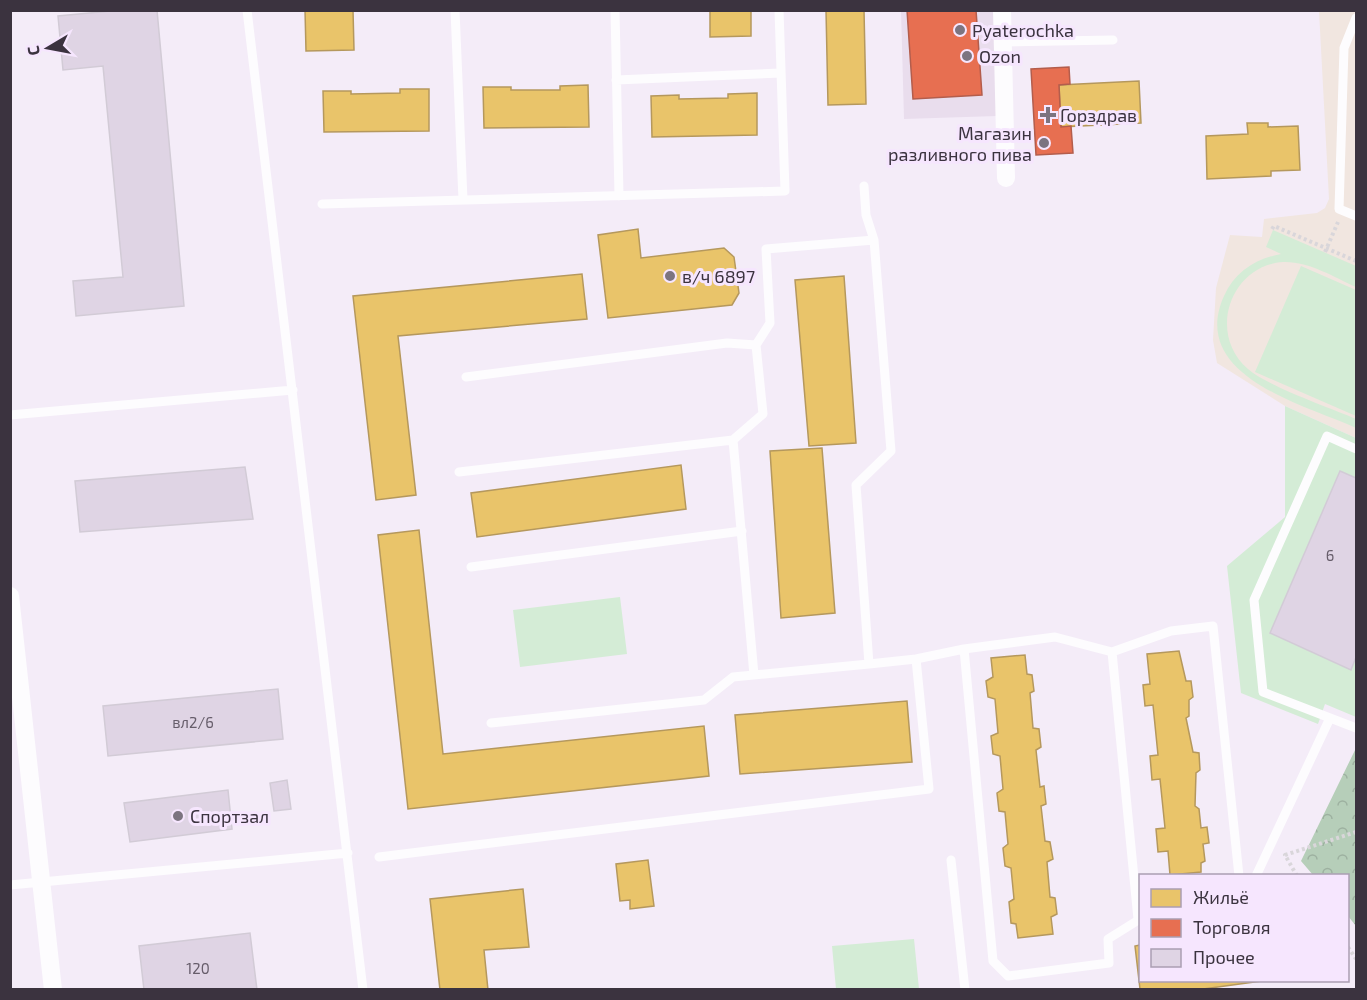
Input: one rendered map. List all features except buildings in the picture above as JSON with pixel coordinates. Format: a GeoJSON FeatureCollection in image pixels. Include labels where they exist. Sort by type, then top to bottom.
{"type":"FeatureCollection","features":[{"type":"Feature","properties":{"kind":"street"},"geometry":{"type":"LineString","coordinates":[[1002,10],[1006,178]]}},
{"type":"Feature","properties":{"kind":"street"},"geometry":{"type":"LineString","coordinates":[[10,596],[53,990]]}},
{"type":"Feature","properties":{"kind":"lane"},"geometry":{"type":"LineString","coordinates":[[247,10],[363,990]]}},
{"type":"Feature","properties":{"kind":"lane"},"geometry":{"type":"LineString","coordinates":[[455,10],[463,200]]}},
{"type":"Feature","properties":{"kind":"lane"},"geometry":{"type":"LineString","coordinates":[[615,10],[619,196]]}},
{"type":"Feature","properties":{"kind":"lane"},"geometry":{"type":"LineString","coordinates":[[322,204],[785,191],[779,10]]}},
{"type":"Feature","properties":{"kind":"lane"},"geometry":{"type":"LineString","coordinates":[[1356,18],[1344,48],[1339,209],[1356,216]]}},
{"type":"Feature","properties":{"kind":"lane"},"geometry":{"type":"LineString","coordinates":[[1003,42],[1113,40]]}},
{"type":"Feature","properties":{"kind":"lane"},"geometry":{"type":"LineString","coordinates":[[616,80],[781,73]]}},
{"type":"Feature","properties":{"kind":"lane"},"geometry":{"type":"LineString","coordinates":[[864,186],[866,215],[874,240],[891,451],[856,486],[869,664]]}},
{"type":"Feature","properties":{"kind":"lane"},"geometry":{"type":"LineString","coordinates":[[459,472],[733,440],[763,414],[756,345],[770,323],[766,249],[874,240]]}},
{"type":"Feature","properties":{"kind":"lane"},"geometry":{"type":"LineString","coordinates":[[466,377],[727,343],[756,345]]}},
{"type":"Feature","properties":{"kind":"lane"},"geometry":{"type":"LineString","coordinates":[[10,415],[293,390]]}},
{"type":"Feature","properties":{"kind":"lane"},"geometry":{"type":"LineString","coordinates":[[1356,449],[1327,436],[1254,600],[1263,692],[1356,728]]}},
{"type":"Feature","properties":{"kind":"lane"},"geometry":{"type":"LineString","coordinates":[[733,440],[754,675]]}},
{"type":"Feature","properties":{"kind":"lane"},"geometry":{"type":"LineString","coordinates":[[471,567],[742,531]]}},
{"type":"Feature","properties":{"kind":"lane"},"geometry":{"type":"LineString","coordinates":[[490,723],[704,699],[733,677],[916,659],[964,649],[1055,637],[1112,652],[1171,631],[1213,626],[1239,874]]}},
{"type":"Feature","properties":{"kind":"lane"},"geometry":{"type":"LineString","coordinates":[[964,649],[993,961],[1008,976],[1109,963],[1108,939],[1139,919],[1112,652]]}},
{"type":"Feature","properties":{"kind":"lane"},"geometry":{"type":"LineString","coordinates":[[379,857],[929,789],[916,659]]}},
{"type":"Feature","properties":{"kind":"lane"},"geometry":{"type":"LineString","coordinates":[[1257,874],[1330,717]]}},
{"type":"Feature","properties":{"kind":"lane"},"geometry":{"type":"LineString","coordinates":[[10,885],[348,853]]}},
{"type":"Feature","properties":{"kind":"lane"},"geometry":{"type":"LineString","coordinates":[[951,860],[965,990]]}},
{"type":"Feature","properties":{"kind":"path"},"geometry":{"type":"LineString","coordinates":[[1326,250],[1342,210]]}},
{"type":"Feature","properties":{"kind":"path"},"geometry":{"type":"LineString","coordinates":[[1272,229],[1274,226],[1356,261]]}},
{"type":"Feature","properties":{"kind":"path"},"geometry":{"type":"LineString","coordinates":[[1296,874],[1285,855],[1356,832]]}},
{"type":"Feature","properties":{"kind":"shaded area"},"geometry":{"type":"Polygon","coordinates":[[[901,11],[994,11],[997,116],[904,119],[901,11]]]}},
{"type":"Feature","properties":{"kind":"shaded area"},"geometry":{"type":"Polygon","coordinates":[[[1319,11],[1356,11],[1356,438],[1285,406],[1217,363],[1213,340],[1216,288],[1230,235],[1262,237],[1264,219],[1317,213],[1325,208],[1329,199],[1319,11]]]}},
{"type":"Feature","properties":{"kind":"green space"},"geometry":{"type":"Polygon","coordinates":[[[1273,230],[1356,266],[1356,287],[1321,270],[1292,262],[1265,266],[1249,275],[1238,288],[1230,304],[1227,321],[1229,338],[1236,355],[1248,369],[1270,383],[1356,419],[1356,428],[1282,397],[1257,383],[1236,367],[1222,347],[1217,324],[1224,296],[1240,273],[1254,263],[1281,254],[1266,247],[1273,230]]]}},
{"type":"Feature","properties":{"kind":"green space"},"geometry":{"type":"Polygon","coordinates":[[[1301,266],[1356,290],[1356,416],[1255,372],[1301,266]]]}},
{"type":"Feature","properties":{"kind":"green space"},"geometry":{"type":"Polygon","coordinates":[[[1285,406],[1356,438],[1356,717],[1325,704],[1318,724],[1241,693],[1227,566],[1285,517],[1285,406]]]}},
{"type":"Feature","properties":{"kind":"green space"},"geometry":{"type":"Polygon","coordinates":[[[620,597],[627,654],[520,667],[513,610],[620,597]]]}},
{"type":"Feature","properties":{"kind":"green space"},"geometry":{"type":"Polygon","coordinates":[[[1356,748],[1356,926],[1349,917],[1349,874],[1312,874],[1301,861],[1356,748]]]}},
{"type":"Feature","properties":{"kind":"green space"},"geometry":{"type":"Polygon","coordinates":[[[914,939],[919,989],[836,989],[832,946],[914,939]]]}},
{"type":"Feature","properties":{"kind":"place","name":"Pyaterochka"},"geometry":{"type":"Point","coordinates":[960,30]}},
{"type":"Feature","properties":{"kind":"place","name":"Ozon"},"geometry":{"type":"Point","coordinates":[967,56]}},
{"type":"Feature","properties":{"kind":"place","name":"Горздрав"},"geometry":{"type":"Point","coordinates":[1048,115]}},
{"type":"Feature","properties":{"kind":"place","name":"Магазин разливного пива"},"geometry":{"type":"Point","coordinates":[1044,143]}},
{"type":"Feature","properties":{"kind":"place","name":"в/ч 6897"},"geometry":{"type":"Point","coordinates":[670,276]}},
{"type":"Feature","properties":{"kind":"place","name":"Спортзал"},"geometry":{"type":"Point","coordinates":[178,816]}}]}
